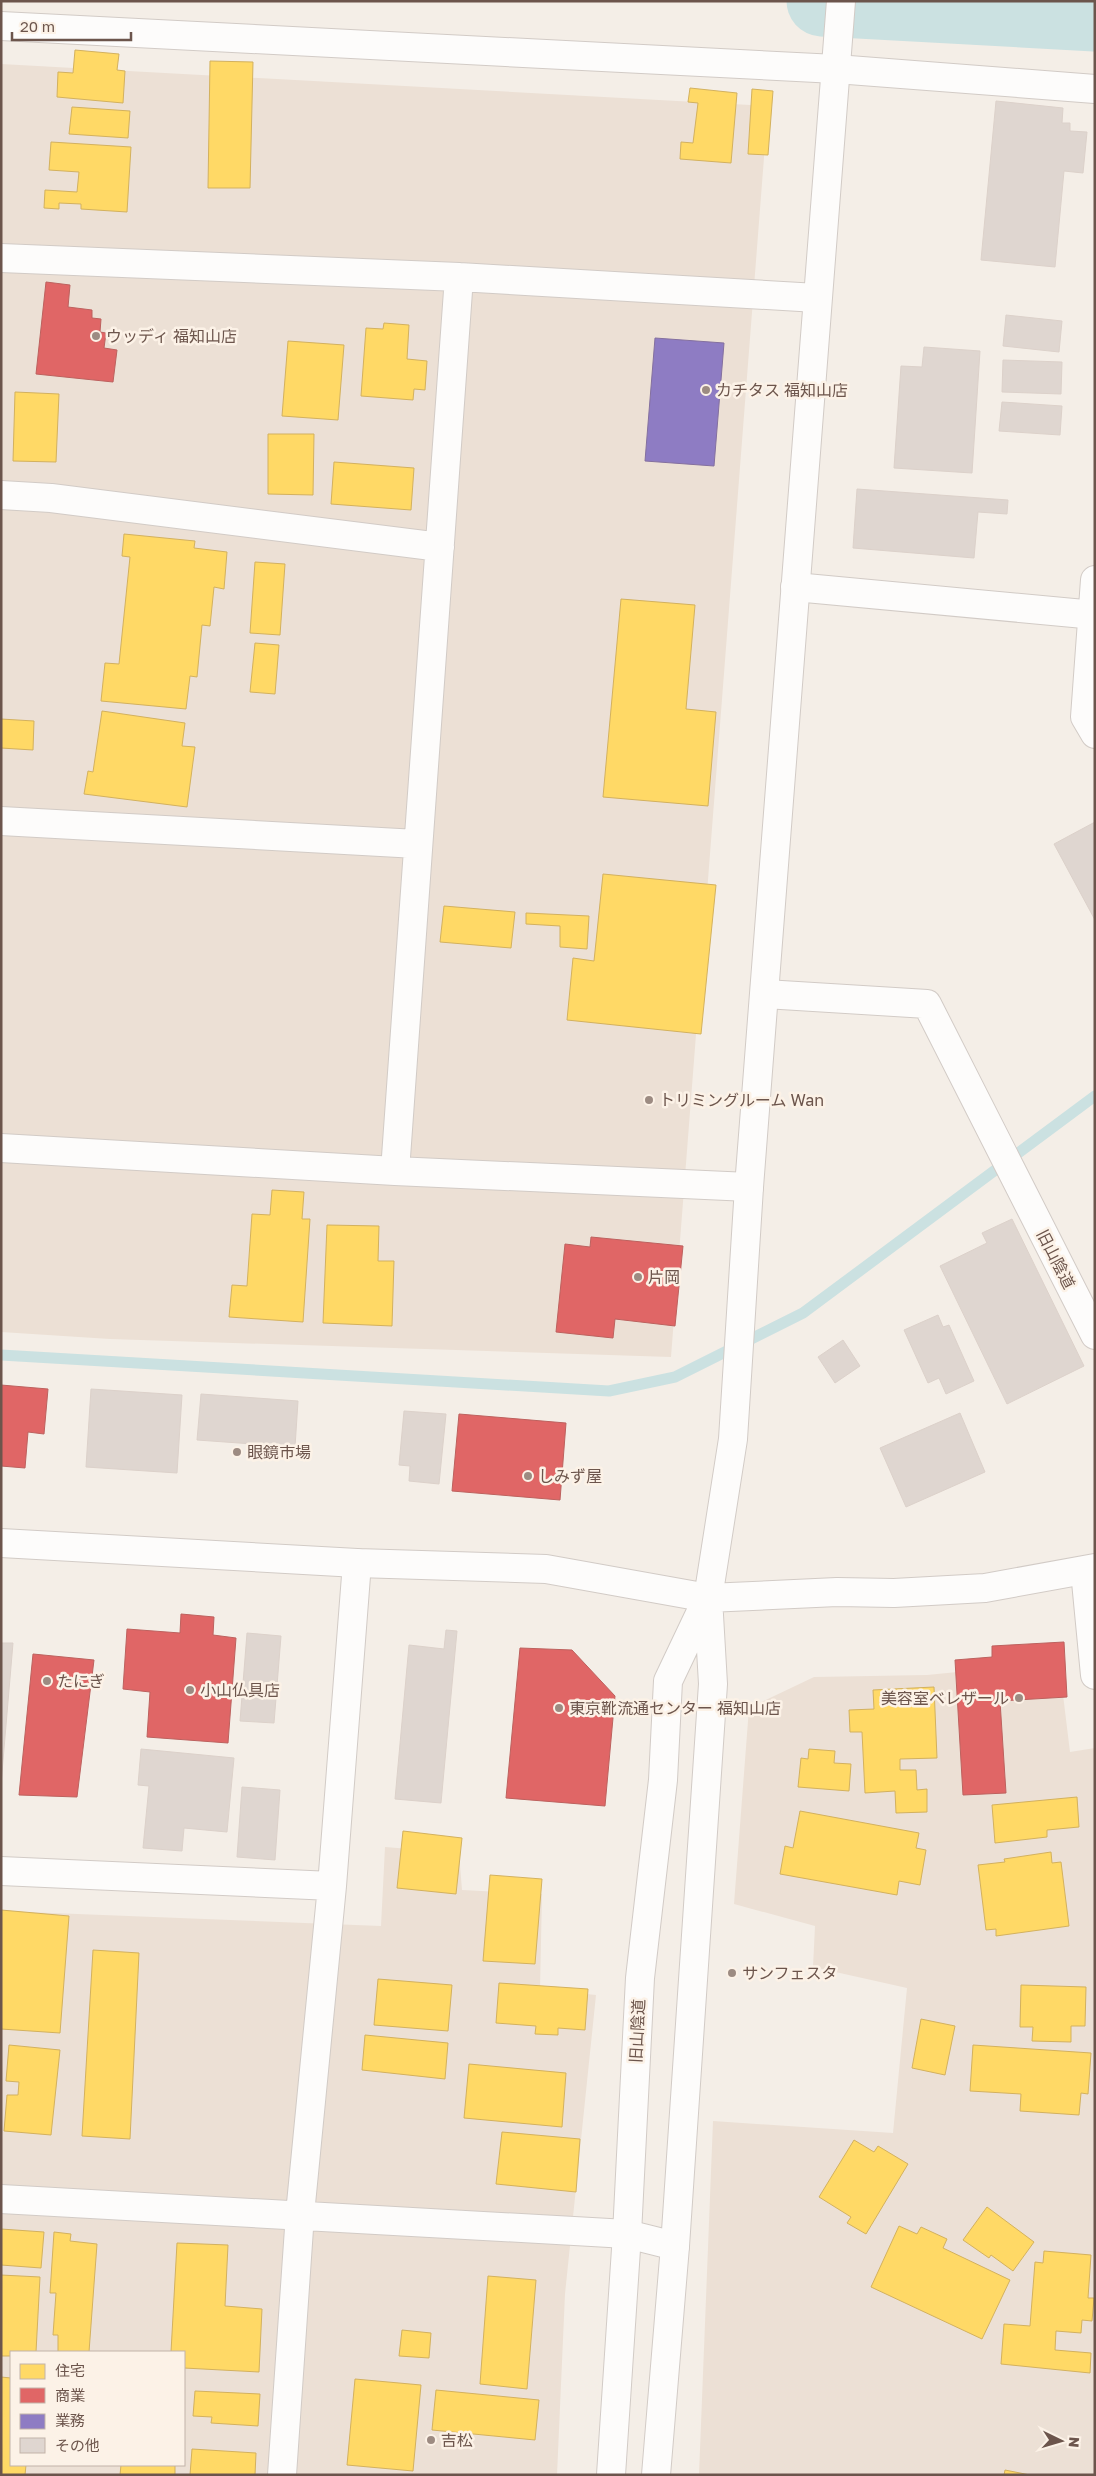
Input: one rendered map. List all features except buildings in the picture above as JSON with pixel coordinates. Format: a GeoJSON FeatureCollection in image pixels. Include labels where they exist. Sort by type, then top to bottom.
{"type":"FeatureCollection","features":[{"type":"Feature","properties":{"kind":"street"},"geometry":{"type":"LineString","coordinates":[[656,2475],[675,2246],[713,1684],[708,1598],[733,1439],[738,1332],[841,1]]}},
{"type":"Feature","properties":{"kind":"street"},"geometry":{"type":"LineString","coordinates":[[1,26],[836,69],[1095,89]]}},
{"type":"Feature","properties":{"kind":"street"},"geometry":{"type":"LineString","coordinates":[[1,258],[459,277],[817,298]]}},
{"type":"Feature","properties":{"kind":"street"},"geometry":{"type":"LineString","coordinates":[[395,1170],[459,277]]}},
{"type":"Feature","properties":{"kind":"street"},"geometry":{"type":"LineString","coordinates":[[1,495],[51,498],[440,547]]}},
{"type":"Feature","properties":{"kind":"street"},"geometry":{"type":"LineString","coordinates":[[1095,580],[1085,717],[1095,734]]}},
{"type":"Feature","properties":{"kind":"street"},"geometry":{"type":"LineString","coordinates":[[795,587],[1093,615]]}},
{"type":"Feature","properties":{"kind":"street"},"geometry":{"type":"LineString","coordinates":[[1,821],[418,844]]}},
{"type":"Feature","properties":{"kind":"street","name":"旧山陰道"},"geometry":{"type":"LineString","coordinates":[[765,994],[927,1004],[1095,1335]]}},
{"type":"Feature","properties":{"kind":"street"},"geometry":{"type":"LineString","coordinates":[[1,1148],[749,1187]]}},
{"type":"Feature","properties":{"kind":"street"},"geometry":{"type":"LineString","coordinates":[[1,1543],[357,1563],[546,1569],[708,1598],[837,1592],[894,1593],[985,1588],[1090,1570],[1095,1675]]}},
{"type":"Feature","properties":{"kind":"street"},"geometry":{"type":"LineString","coordinates":[[282,2475],[300,2214],[332,1886],[356,1596],[357,1563]]}},
{"type":"Feature","properties":{"kind":"street","name":"旧山陰道"},"geometry":{"type":"LineString","coordinates":[[611,2475],[628,2234],[640,1978],[663,1780],[668,1681],[708,1598]]}},
{"type":"Feature","properties":{"kind":"street"},"geometry":{"type":"LineString","coordinates":[[1,1871],[332,1886]]}},
{"type":"Feature","properties":{"kind":"street"},"geometry":{"type":"LineString","coordinates":[[1,2199],[300,2214],[628,2234],[675,2246]]}},
{"type":"Feature","properties":{"kind":"shaded area"},"geometry":{"type":"Polygon","coordinates":[[[1,64],[768,106],[671,1357],[110,1339],[1,1332],[1,64]]]}},
{"type":"Feature","properties":{"kind":"shaded area"},"geometry":{"type":"Polygon","coordinates":[[[1059,1662],[1070,1752],[1095,1748],[1095,2475],[699,2475],[713,2121],[893,2133],[907,1988],[813,1967],[815,1926],[734,1904],[749,1708],[814,1677],[927,1675],[1059,1662]]]}},
{"type":"Feature","properties":{"kind":"shaded area"},"geometry":{"type":"Polygon","coordinates":[[[385,1847],[459,1853],[462,1890],[542,1894],[540,1989],[596,1995],[565,2294],[557,2475],[1,2475],[1,1911],[381,1926],[385,1847]]]}},
{"type":"Feature","properties":{"kind":"waterway"},"geometry":{"type":"LineString","coordinates":[[822,1],[1095,16]]}},
{"type":"Feature","properties":{"kind":"waterway"},"geometry":{"type":"LineString","coordinates":[[1,1355],[609,1391],[675,1377],[803,1313],[1095,1096]]}},
{"type":"Feature","properties":{"kind":"place","name":"ウッディ 福知山店"},"geometry":{"type":"Point","coordinates":[96,336]}},
{"type":"Feature","properties":{"kind":"place","name":"カチタス 福知山店"},"geometry":{"type":"Point","coordinates":[706,390]}},
{"type":"Feature","properties":{"kind":"place","name":"トリミングルーム Wan"},"geometry":{"type":"Point","coordinates":[649,1100]}},
{"type":"Feature","properties":{"kind":"place","name":"片岡"},"geometry":{"type":"Point","coordinates":[638,1277]}},
{"type":"Feature","properties":{"kind":"place","name":"眼鏡市場"},"geometry":{"type":"Point","coordinates":[237,1452]}},
{"type":"Feature","properties":{"kind":"place","name":"しみず屋"},"geometry":{"type":"Point","coordinates":[528,1476]}},
{"type":"Feature","properties":{"kind":"place","name":"たにぎ"},"geometry":{"type":"Point","coordinates":[47,1681]}},
{"type":"Feature","properties":{"kind":"place","name":"小山仏具店"},"geometry":{"type":"Point","coordinates":[190,1690]}},
{"type":"Feature","properties":{"kind":"place","name":"美容室ベレザール"},"geometry":{"type":"Point","coordinates":[1019,1698]}},
{"type":"Feature","properties":{"kind":"place","name":"東京靴流通センター 福知山店"},"geometry":{"type":"Point","coordinates":[559,1708]}},
{"type":"Feature","properties":{"kind":"place","name":"サンフェスタ"},"geometry":{"type":"Point","coordinates":[732,1973]}},
{"type":"Feature","properties":{"kind":"place","name":"吉松"},"geometry":{"type":"Point","coordinates":[431,2440]}}]}
